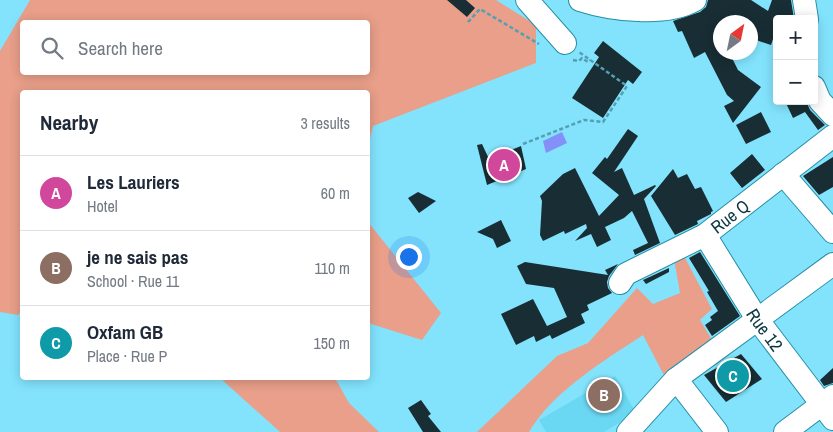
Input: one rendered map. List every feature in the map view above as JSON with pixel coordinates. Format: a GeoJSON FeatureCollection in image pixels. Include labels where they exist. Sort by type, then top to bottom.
{"type":"FeatureCollection","features":[{"type":"Feature","properties":{"kind":"street"},"geometry":{"type":"LineString","coordinates":[[527,0],[565,51]]}},
{"type":"Feature","properties":{"kind":"street"},"geometry":{"type":"LineString","coordinates":[[580,0],[616,7],[659,10],[674,8],[695,0]]}},
{"type":"Feature","properties":{"kind":"street"},"geometry":{"type":"LineString","coordinates":[[804,0],[806,15]]}},
{"type":"Feature","properties":{"kind":"street"},"geometry":{"type":"LineString","coordinates":[[818,96],[833,114]]}},
{"type":"Feature","properties":{"kind":"street","name":"Rue Q"},"geometry":{"type":"LineString","coordinates":[[620,283],[626,274],[705,235],[833,136]]}},
{"type":"Feature","properties":{"kind":"street"},"geometry":{"type":"LineString","coordinates":[[783,174],[833,232]]}},
{"type":"Feature","properties":{"kind":"street","name":"Rue 12"},"geometry":{"type":"LineString","coordinates":[[705,235],[758,319],[829,407]]}},
{"type":"Feature","properties":{"kind":"street"},"geometry":{"type":"LineString","coordinates":[[628,432],[676,380],[833,264]]}},
{"type":"Feature","properties":{"kind":"street"},"geometry":{"type":"LineString","coordinates":[[676,380],[717,432]]}},
{"type":"Feature","properties":{"kind":"street"},"geometry":{"type":"LineString","coordinates":[[785,432],[829,407]]}},
{"type":"Feature","properties":{"kind":"path"},"geometry":{"type":"LineString","coordinates":[[468,22],[480,9],[540,44]]}},
{"type":"Feature","properties":{"kind":"path"},"geometry":{"type":"LineString","coordinates":[[523,144],[584,120],[603,122],[627,86],[590,60],[565,51]]}},
{"type":"Feature","properties":{"kind":"path"},"geometry":{"type":"LineString","coordinates":[[565,51],[580,61],[582,58],[588,62],[590,60]]}},
{"type":"Feature","properties":{"kind":"shaded area"},"geometry":{"type":"Polygon","coordinates":[[[30,0],[496,0],[536,25],[536,63],[373,126],[370,139],[370,90],[20,90],[20,313],[18,315],[0,312],[0,51],[30,0]]]}},
{"type":"Feature","properties":{"kind":"shaded area"},"geometry":{"type":"Polygon","coordinates":[[[370,224],[441,313],[422,340],[370,324],[370,224]]]}},
{"type":"Feature","properties":{"kind":"shaded area"},"geometry":{"type":"Polygon","coordinates":[[[684,256],[712,309],[700,320],[715,345],[668,383],[643,335],[596,366],[565,390],[539,417],[529,432],[477,432],[557,356],[588,343],[637,288],[653,304],[680,293],[674,259],[684,256]]]}},
{"type":"Feature","properties":{"kind":"shaded area"},"geometry":{"type":"Polygon","coordinates":[[[615,376],[636,413],[604,432],[546,432],[539,420],[615,376]]]}},
{"type":"Feature","properties":{"kind":"shaded area"},"geometry":{"type":"Polygon","coordinates":[[[222,380],[336,380],[349,403],[379,432],[280,432],[222,380]]]}},
{"type":"Feature","properties":{"kind":"water"},"geometry":{"type":"Polygon","coordinates":[[[562,132],[567,143],[546,153],[543,141],[562,132]]]}},
{"type":"Feature","properties":{"kind":"building"},"geometry":{"type":"Polygon","coordinates":[[[447,0],[466,0],[475,8],[467,17],[447,0]]]}},
{"type":"Feature","properties":{"kind":"building"},"geometry":{"type":"Polygon","coordinates":[[[708,0],[751,0],[768,11],[772,0],[791,0],[793,15],[773,15],[773,39],[771,45],[758,41],[758,15],[713,15],[713,60],[733,60],[738,70],[761,87],[733,123],[724,106],[734,101],[727,95],[705,52],[694,58],[682,31],[678,32],[673,21],[700,12],[706,7],[708,0]]]}},
{"type":"Feature","properties":{"kind":"building"},"geometry":{"type":"Polygon","coordinates":[[[603,41],[642,72],[633,84],[628,80],[603,118],[572,98],[599,57],[594,53],[603,41]]]}},
{"type":"Feature","properties":{"kind":"building"},"geometry":{"type":"Polygon","coordinates":[[[787,105],[808,105],[810,110],[825,125],[818,130],[805,112],[793,118],[787,105]]]}},
{"type":"Feature","properties":{"kind":"building"},"geometry":{"type":"Polygon","coordinates":[[[761,112],[771,132],[746,144],[736,125],[761,112]]]}},
{"type":"Feature","properties":{"kind":"building"},"geometry":{"type":"Polygon","coordinates":[[[628,129],[638,136],[614,172],[622,168],[634,195],[656,186],[644,199],[660,243],[635,255],[633,250],[648,243],[632,211],[624,218],[605,227],[611,240],[597,247],[591,234],[575,241],[587,228],[586,224],[565,234],[564,231],[543,241],[540,235],[542,201],[540,196],[563,174],[575,168],[599,216],[619,195],[592,173],[605,157],[607,159],[628,129]]]}},
{"type":"Feature","properties":{"kind":"building"},"geometry":{"type":"Polygon","coordinates":[[[482,144],[489,159],[521,146],[526,169],[487,185],[477,145],[482,144]]]}},
{"type":"Feature","properties":{"kind":"building"},"geometry":{"type":"Polygon","coordinates":[[[752,154],[765,170],[742,188],[730,173],[752,154]]]}},
{"type":"Feature","properties":{"kind":"building"},"geometry":{"type":"Polygon","coordinates":[[[833,157],[833,187],[819,195],[803,176],[833,157]]]}},
{"type":"Feature","properties":{"kind":"building"},"geometry":{"type":"Polygon","coordinates":[[[673,169],[678,178],[687,174],[695,189],[701,187],[713,211],[697,221],[698,224],[675,235],[651,196],[673,169]]]}},
{"type":"Feature","properties":{"kind":"building"},"geometry":{"type":"Polygon","coordinates":[[[418,192],[436,201],[419,213],[408,198],[418,192]]]}},
{"type":"Feature","properties":{"kind":"building"},"geometry":{"type":"Polygon","coordinates":[[[501,220],[511,241],[497,248],[493,239],[477,232],[501,220]]]}},
{"type":"Feature","properties":{"kind":"building"},"geometry":{"type":"Polygon","coordinates":[[[700,252],[740,316],[712,336],[705,325],[712,320],[710,317],[718,311],[707,292],[709,291],[689,258],[700,252]]]}},
{"type":"Feature","properties":{"kind":"building"},"geometry":{"type":"Polygon","coordinates":[[[525,262],[608,275],[605,270],[618,264],[607,282],[608,288],[612,293],[587,305],[589,310],[581,314],[585,323],[552,339],[550,335],[536,342],[534,336],[516,345],[501,314],[533,299],[547,326],[567,317],[554,288],[526,284],[517,266],[525,262]]]}},
{"type":"Feature","properties":{"kind":"building"},"geometry":{"type":"Polygon","coordinates":[[[669,268],[669,272],[646,284],[643,280],[669,268]]]}},
{"type":"Feature","properties":{"kind":"building"},"geometry":{"type":"Polygon","coordinates":[[[741,354],[762,379],[726,402],[704,375],[741,354]]]}},
{"type":"Feature","properties":{"kind":"building"},"geometry":{"type":"Polygon","coordinates":[[[833,368],[833,383],[824,386],[820,380],[833,368]]]}},
{"type":"Feature","properties":{"kind":"building"},"geometry":{"type":"Polygon","coordinates":[[[421,400],[431,414],[428,416],[441,432],[423,432],[408,408],[421,400]]]}},
{"type":"Feature","properties":{"kind":"place","name":"Les Lauriers"},"geometry":{"type":"Point","coordinates":[504,165]}},
{"type":"Feature","properties":{"kind":"place","name":"Oxfam GB"},"geometry":{"type":"Point","coordinates":[733,376]}},
{"type":"Feature","properties":{"kind":"place","name":"je ne sais pas"},"geometry":{"type":"Point","coordinates":[604,395]}}]}
